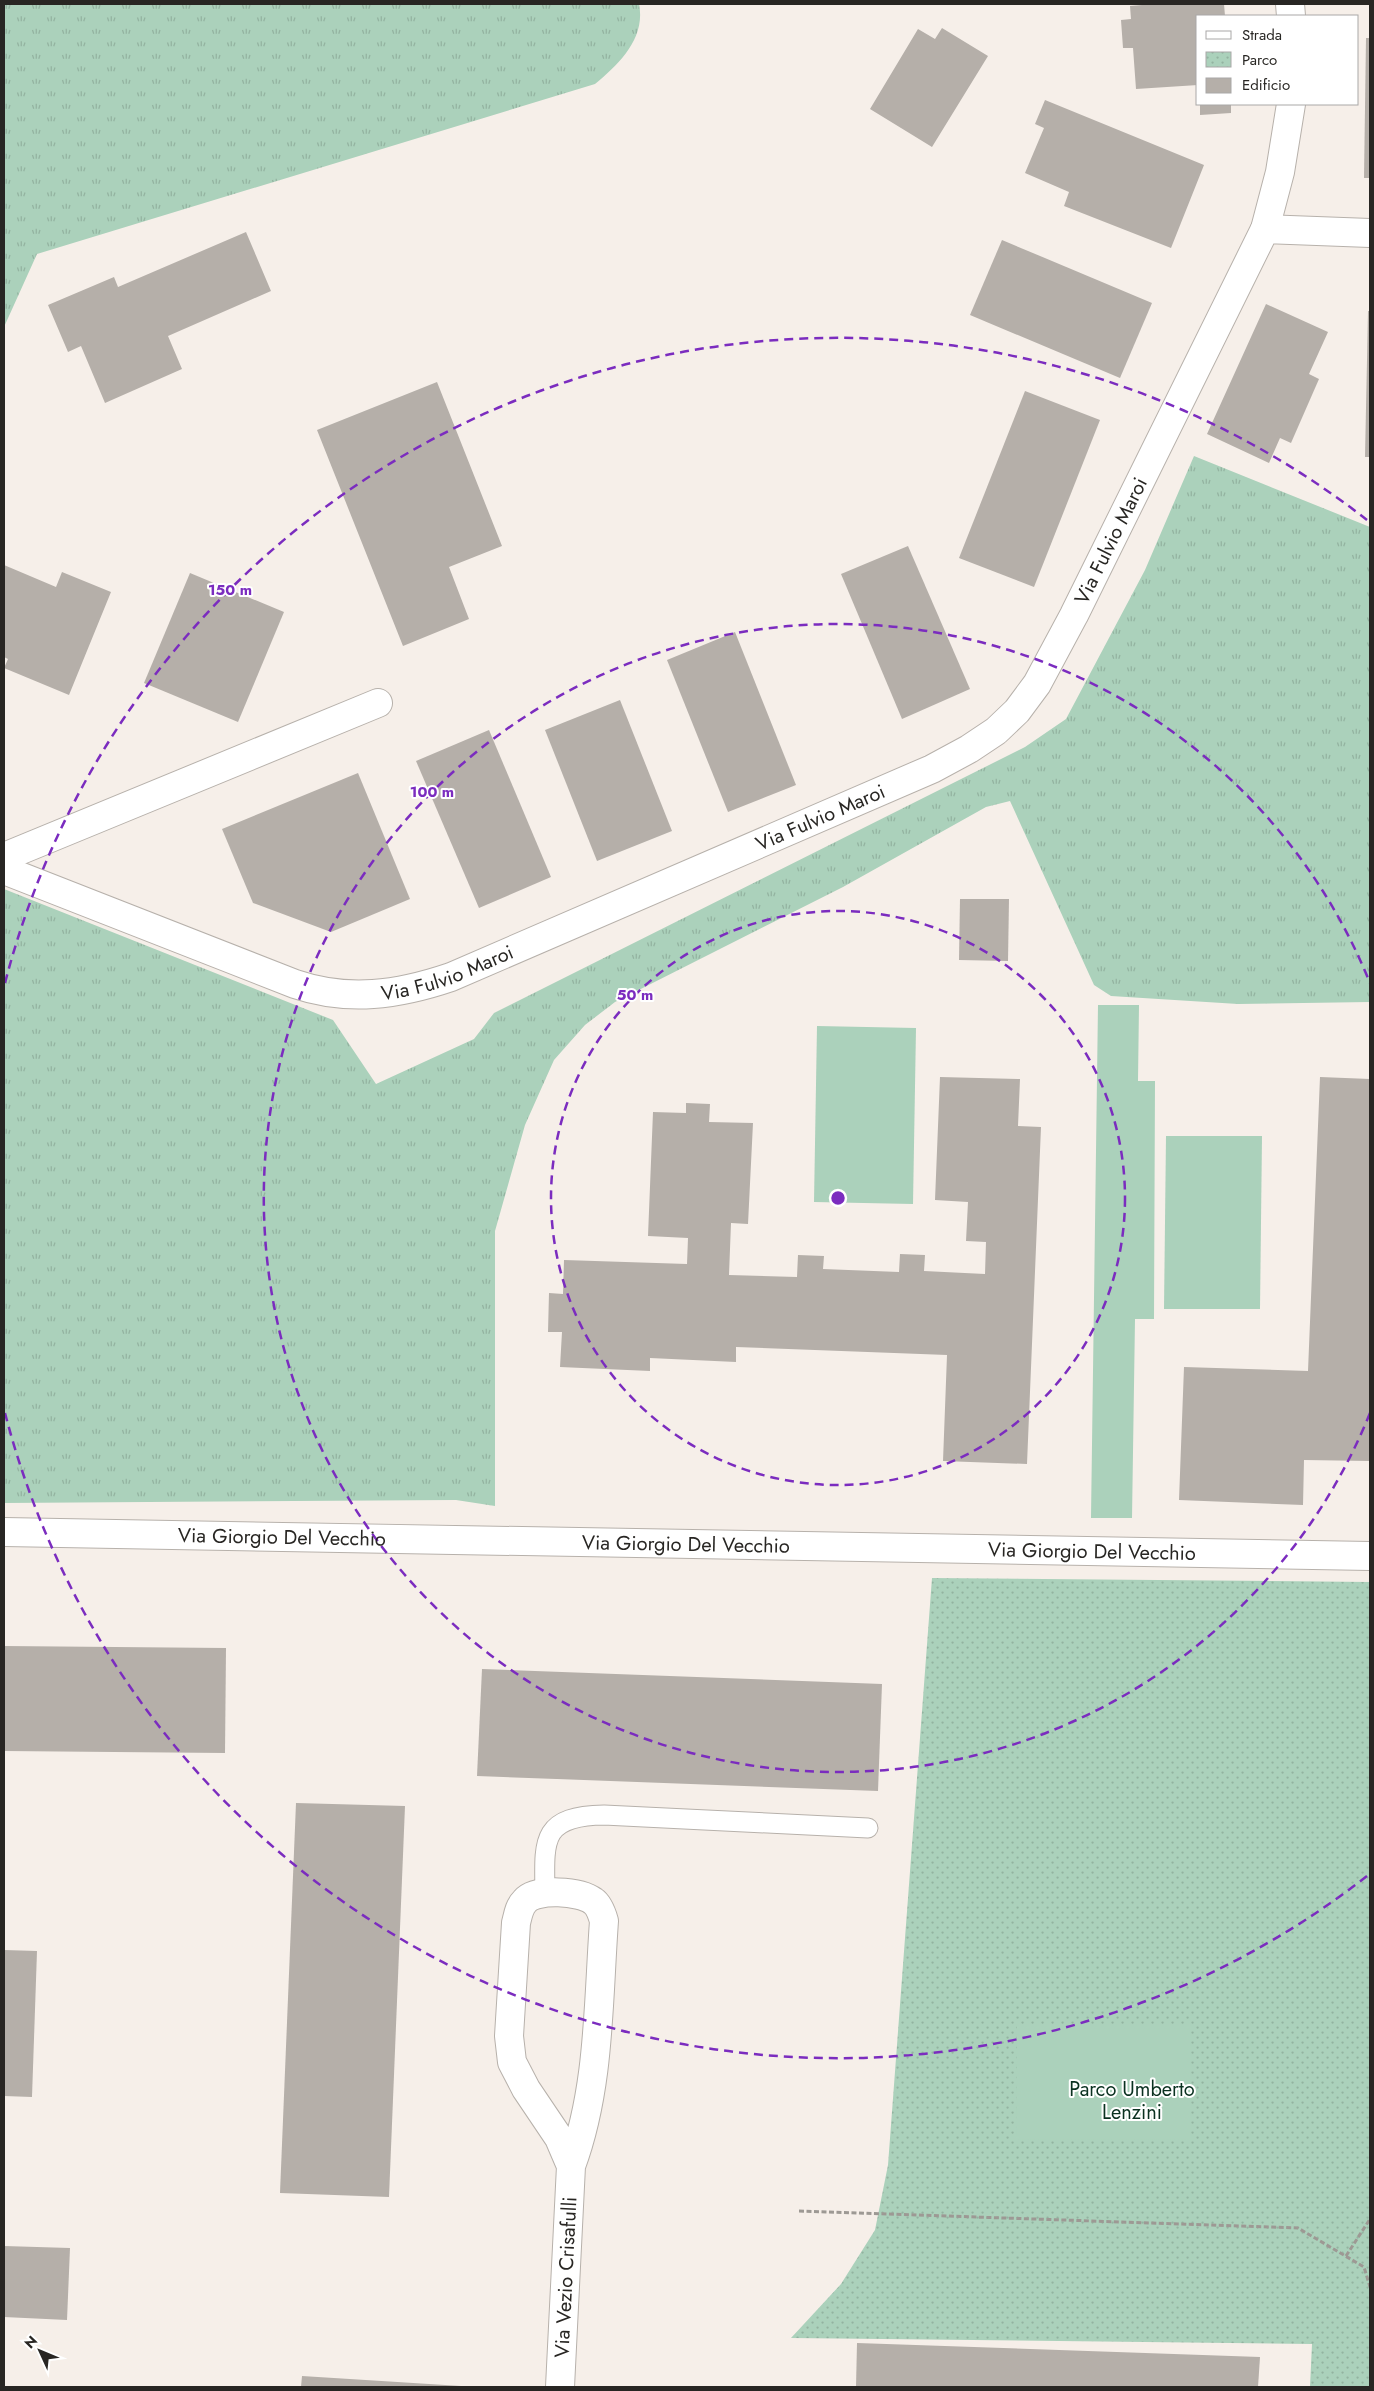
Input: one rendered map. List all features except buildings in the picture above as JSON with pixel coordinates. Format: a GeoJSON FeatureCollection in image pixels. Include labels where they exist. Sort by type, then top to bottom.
{"type":"FeatureCollection","features":[{"type":"Feature","properties":{"kind":"street","name":"Via Fulvio Maroi"},"geometry":{"type":"LineString","coordinates":[[4,870],[295,984],[340,995],[382,994],[415,988],[471,969],[952,759],[982,742],[1018,711],[1037,684],[1074,616],[1265,229],[1280,172],[1291,105]]}},
{"type":"Feature","properties":{"kind":"street"},"geometry":{"type":"LineString","coordinates":[[1265,229],[1370,233]]}},
{"type":"Feature","properties":{"kind":"street"},"geometry":{"type":"LineString","coordinates":[[4,857],[378,703]]}},
{"type":"Feature","properties":{"kind":"street","name":"Via Giorgio Del Vecchio"},"geometry":{"type":"LineString","coordinates":[[4,1532],[1370,1556]]}},
{"type":"Feature","properties":{"kind":"street"},"geometry":{"type":"LineString","coordinates":[[545,1893],[568,1893],[583,1896],[594,1902],[604,1921],[590,2099],[583,2132],[571,2166],[551,2125],[518,2076],[510,2050],[516,1923],[519,1911],[525,1901],[531,1896],[545,1893]]}},
{"type":"Feature","properties":{"kind":"street","name":"Via Vezio Crisafulli"},"geometry":{"type":"LineString","coordinates":[[560,2387],[571,2166]]}},
{"type":"Feature","properties":{"kind":"lane"},"geometry":{"type":"LineString","coordinates":[[545,1893],[544,1856],[549,1834],[559,1823],[568,1818],[585,1815],[868,1828]]}},
{"type":"Feature","properties":{"kind":"path"},"geometry":{"type":"LineString","coordinates":[[799,2211],[1298,2228],[1364,2267],[1370,2287]]}},
{"type":"Feature","properties":{"kind":"path"},"geometry":{"type":"LineString","coordinates":[[1346,2256],[1370,2219]]}},
{"type":"Feature","properties":{"kind":"green space"},"geometry":{"type":"Polygon","coordinates":[[[4,4],[639,4],[640,16],[638,28],[629,49],[613,68],[595,84],[37,254],[4,327],[4,4]]]}},
{"type":"Feature","properties":{"kind":"green space"},"geometry":{"type":"Polygon","coordinates":[[[1194,456],[1370,527],[1370,1002],[1238,1004],[1111,996],[1094,985],[1010,801],[986,807],[843,887],[615,1002],[585,1025],[554,1060],[525,1125],[495,1231],[495,1506],[456,1500],[4,1503],[4,889],[333,1020],[376,1084],[474,1039],[494,1013],[1025,747],[1066,719],[1145,570],[1194,456]]]}},
{"type":"Feature","properties":{"kind":"green space"},"geometry":{"type":"Polygon","coordinates":[[[1098,1005],[1139,1005],[1138,1081],[1155,1081],[1154,1319],[1135,1319],[1132,1518],[1091,1518],[1098,1005]]]}},
{"type":"Feature","properties":{"kind":"green space"},"geometry":{"type":"Polygon","coordinates":[[[817,1026],[916,1028],[913,1204],[814,1202],[817,1026]]]}},
{"type":"Feature","properties":{"kind":"green space"},"geometry":{"type":"Polygon","coordinates":[[[1166,1136],[1262,1136],[1260,1309],[1164,1309],[1166,1136]]]}},
{"type":"Feature","properties":{"kind":"green space","name":"Parco Umberto Lenzini"},"geometry":{"type":"Polygon","coordinates":[[[932,1578],[1370,1582],[1370,2387],[1310,2387],[1312,2344],[791,2338],[841,2284],[875,2230],[888,2165],[932,1578]]]}},
{"type":"Feature","properties":{"kind":"green space"},"geometry":{"type":"Polygon","coordinates":[[[1017,2024],[1189,2024],[1189,2139],[1016,2140],[1017,2024]]]}}]}
